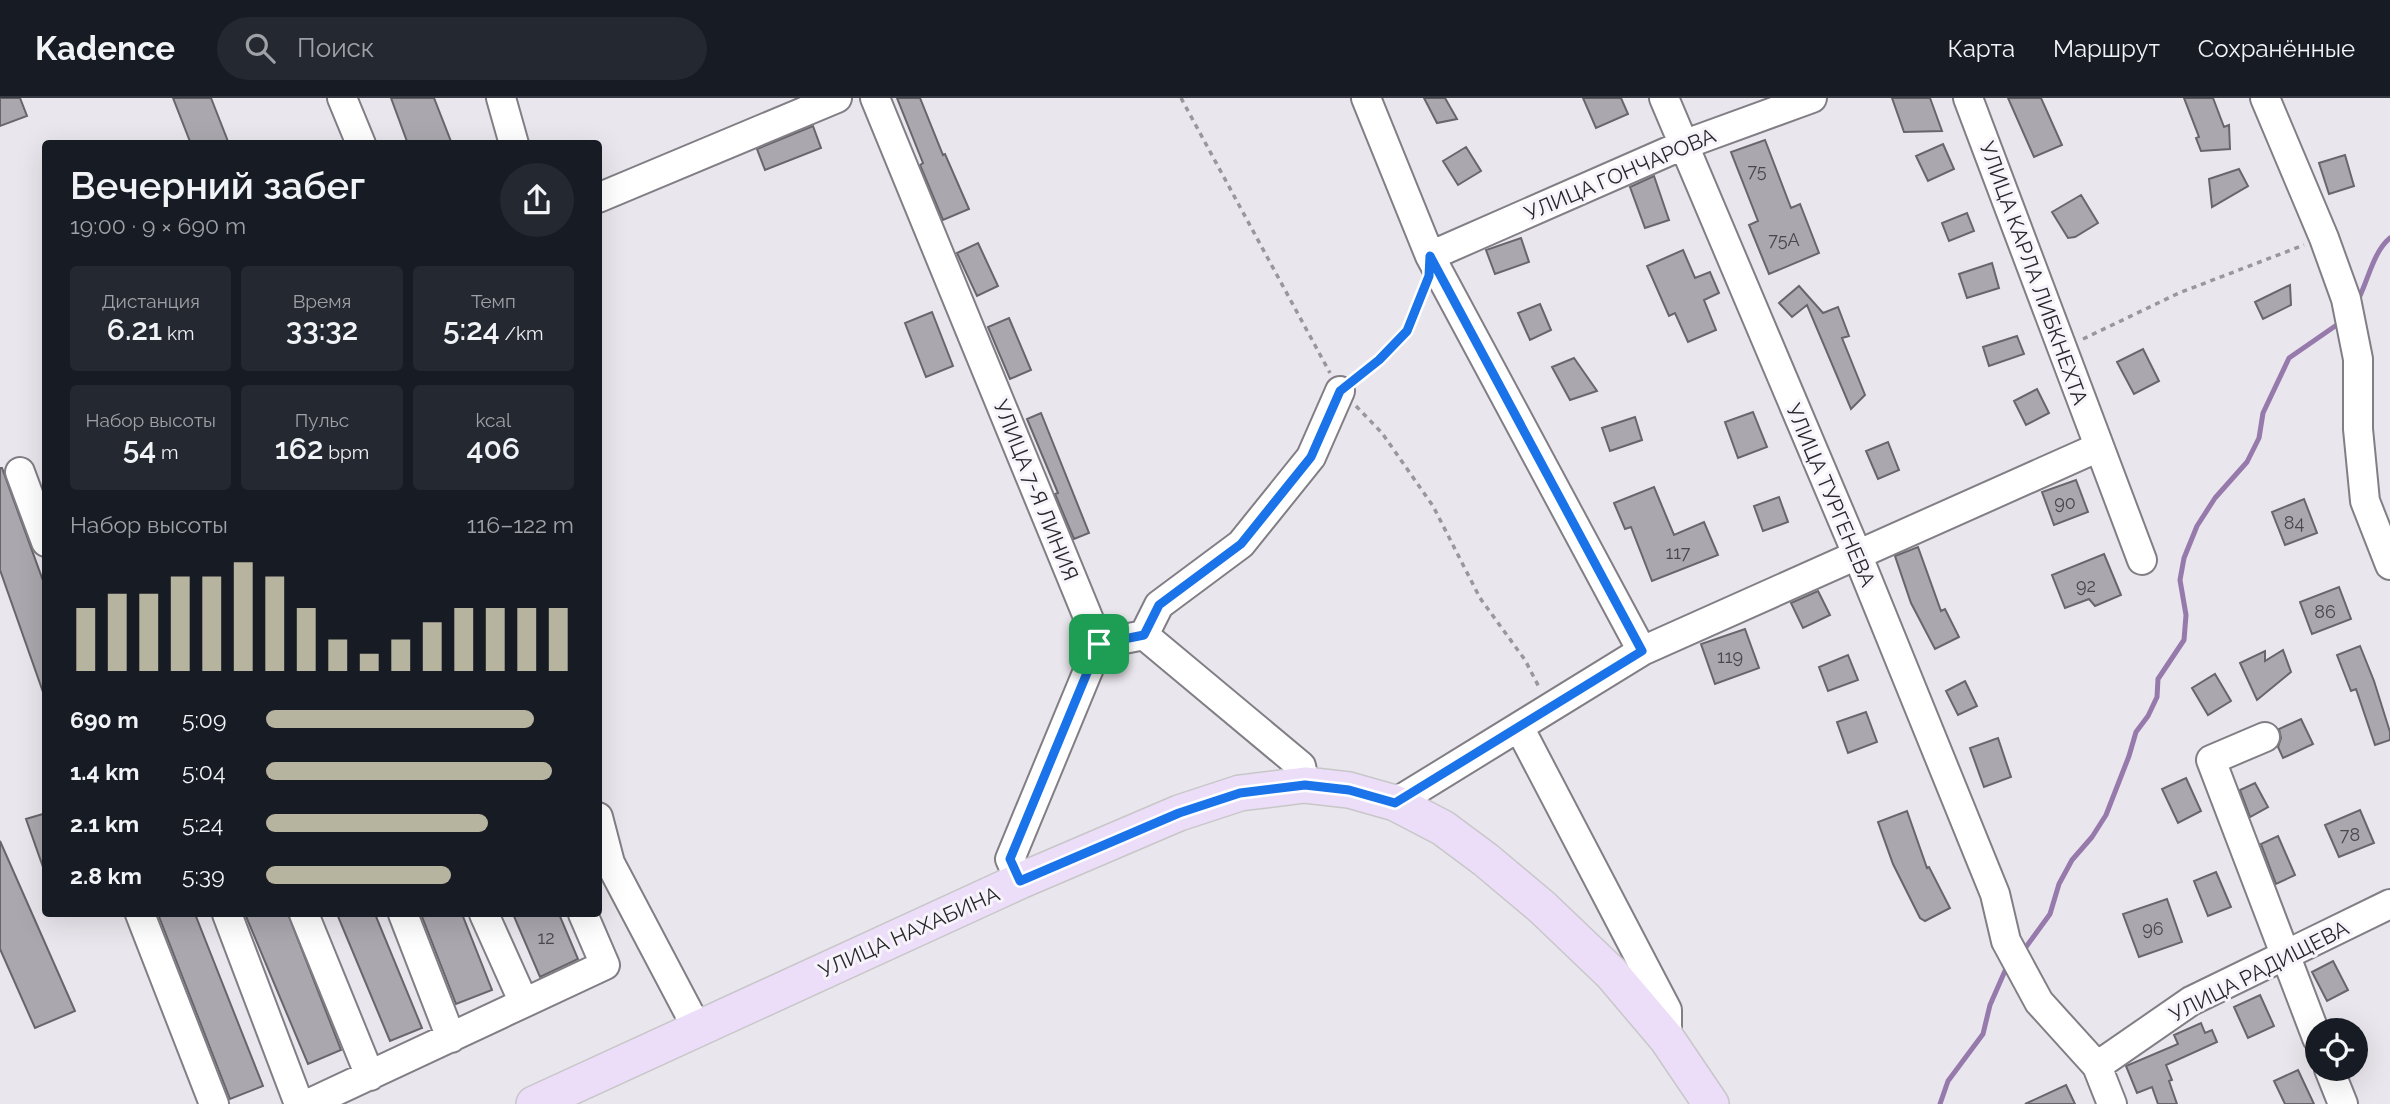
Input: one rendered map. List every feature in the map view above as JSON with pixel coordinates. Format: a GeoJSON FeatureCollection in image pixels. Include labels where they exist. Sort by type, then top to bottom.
{"type":"FeatureCollection","features":[{"type":"Feature","properties":{"kind":"main road","name":"УЛИЦА НАХАБИНА"},"geometry":{"type":"LineString","coordinates":[[534,1104],[1020,881],[1179,813],[1240,793],[1305,785],[1349,790],[1395,803],[1443,828],[1486,860],[1542,907],[1611,973],[1667,1039],[1711,1104]]}},
{"type":"Feature","properties":{"kind":"street"},"geometry":{"type":"LineString","coordinates":[[342,98],[359,140]]}},
{"type":"Feature","properties":{"kind":"street"},"geometry":{"type":"LineString","coordinates":[[500,98],[513,140]]}},
{"type":"Feature","properties":{"kind":"street"},"geometry":{"type":"LineString","coordinates":[[602,196],[837,98]]}},
{"type":"Feature","properties":{"kind":"street","name":"УЛИЦА 7-Я ЛИНИЯ"},"geometry":{"type":"LineString","coordinates":[[875,98],[1099,644]]}},
{"type":"Feature","properties":{"kind":"street"},"geometry":{"type":"LineString","coordinates":[[1366,98],[1430,256],[1642,651]]}},
{"type":"Feature","properties":{"kind":"street","name":"УЛИЦА ТУРГЕНЕВА"},"geometry":{"type":"LineString","coordinates":[[1664,98],[1857,554],[1995,894],[2006,941],[2039,1002],[2097,1066]]}},
{"type":"Feature","properties":{"kind":"street","name":"УЛИЦА ГОНЧАРОВА"},"geometry":{"type":"LineString","coordinates":[[1430,256],[1683,145],[1812,98]]}},
{"type":"Feature","properties":{"kind":"street","name":"УЛИЦА КАРЛА ЛИБКНЕХТА"},"geometry":{"type":"LineString","coordinates":[[1968,98],[2142,560]]}},
{"type":"Feature","properties":{"kind":"street"},"geometry":{"type":"LineString","coordinates":[[2265,98],[2324,238],[2346,299],[2358,359],[2358,429],[2365,501],[2390,565]]}},
{"type":"Feature","properties":{"kind":"street"},"geometry":{"type":"LineString","coordinates":[[1144,635],[1159,605],[1241,544],[1311,457],[1340,391]]}},
{"type":"Feature","properties":{"kind":"street"},"geometry":{"type":"LineString","coordinates":[[1395,803],[1642,651],[2099,447]]}},
{"type":"Feature","properties":{"kind":"street"},"geometry":{"type":"LineString","coordinates":[[20,472],[42,530]]}},
{"type":"Feature","properties":{"kind":"street"},"geometry":{"type":"LineString","coordinates":[[1020,881],[1010,859],[1099,644],[1144,635]]}},
{"type":"Feature","properties":{"kind":"street"},"geometry":{"type":"LineString","coordinates":[[1144,635],[1301,766],[1305,785]]}},
{"type":"Feature","properties":{"kind":"street"},"geometry":{"type":"LineString","coordinates":[[1519,727],[1667,1010],[1667,1039]]}},
{"type":"Feature","properties":{"kind":"street"},"geometry":{"type":"LineString","coordinates":[[2265,737],[2211,760],[2309,1018]]}},
{"type":"Feature","properties":{"kind":"street"},"geometry":{"type":"LineString","coordinates":[[602,832],[610,863],[697,1028]]}},
{"type":"Feature","properties":{"kind":"street","name":"УЛИЦА РАДИЩЕВА"},"geometry":{"type":"LineString","coordinates":[[2097,1066],[2191,1001],[2390,904]]}},
{"type":"Feature","properties":{"kind":"street"},"geometry":{"type":"LineString","coordinates":[[141,917],[214,1104]]}},
{"type":"Feature","properties":{"kind":"street"},"geometry":{"type":"LineString","coordinates":[[228,917],[299,1104]]}},
{"type":"Feature","properties":{"kind":"street"},"geometry":{"type":"LineString","coordinates":[[305,917],[370,1076]]}},
{"type":"Feature","properties":{"kind":"street"},"geometry":{"type":"LineString","coordinates":[[404,917],[451,1038]]}},
{"type":"Feature","properties":{"kind":"street"},"geometry":{"type":"LineString","coordinates":[[485,917],[524,1003]]}},
{"type":"Feature","properties":{"kind":"street"},"geometry":{"type":"LineString","coordinates":[[308,1104],[605,965],[584,917]]}},
{"type":"Feature","properties":{"kind":"street"},"geometry":{"type":"LineString","coordinates":[[2097,1066],[2112,1104]]}},
{"type":"Feature","properties":{"kind":"street"},"geometry":{"type":"LineString","coordinates":[[2334,1081],[2343,1104]]}},
{"type":"Feature","properties":{"kind":"path"},"geometry":{"type":"LineString","coordinates":[[1181,98],[1340,391],[1382,433],[1433,506],[1480,598],[1525,660],[1549,708]]}},
{"type":"Feature","properties":{"kind":"path"},"geometry":{"type":"LineString","coordinates":[[2062,349],[2179,293],[2324,238]]}},
{"type":"Feature","properties":{"kind":"path"},"geometry":{"type":"LineString","coordinates":[[1340,391],[1379,360],[1407,331],[1429,276],[1430,256]]}},
{"type":"Feature","properties":{"kind":"building"},"geometry":{"type":"Polygon","coordinates":[[[0,98],[20,98],[27,116],[0,126],[0,98]]]}},
{"type":"Feature","properties":{"kind":"building"},"geometry":{"type":"Polygon","coordinates":[[[173,98],[211,98],[227,140],[189,140],[173,98]]]}},
{"type":"Feature","properties":{"kind":"building"},"geometry":{"type":"Polygon","coordinates":[[[391,98],[434,98],[450,140],[407,140],[391,98]]]}},
{"type":"Feature","properties":{"kind":"building"},"geometry":{"type":"Polygon","coordinates":[[[897,98],[920,98],[969,209],[943,220],[920,165],[923,163],[897,98]]]}},
{"type":"Feature","properties":{"kind":"building"},"geometry":{"type":"Polygon","coordinates":[[[1424,98],[1445,98],[1457,119],[1437,123],[1424,98]]]}},
{"type":"Feature","properties":{"kind":"building"},"geometry":{"type":"Polygon","coordinates":[[[1583,98],[1621,98],[1628,114],[1596,128],[1583,98]]]}},
{"type":"Feature","properties":{"kind":"building"},"geometry":{"type":"Polygon","coordinates":[[[1892,98],[1930,98],[1942,131],[1904,132],[1892,98]]]}},
{"type":"Feature","properties":{"kind":"building"},"geometry":{"type":"Polygon","coordinates":[[[2008,98],[2041,98],[2062,145],[2034,157],[2008,98]]]}},
{"type":"Feature","properties":{"kind":"building"},"geometry":{"type":"Polygon","coordinates":[[[2184,98],[2213,98],[2224,127],[2229,125],[2230,149],[2201,151],[2196,138],[2199,137],[2184,98]]]}},
{"type":"Feature","properties":{"kind":"building"},"geometry":{"type":"Polygon","coordinates":[[[813,126],[821,148],[765,170],[757,149],[813,126]]]}},
{"type":"Feature","properties":{"kind":"building"},"geometry":{"type":"Polygon","coordinates":[[[1765,140],[1791,208],[1800,204],[1819,253],[1769,274],[1749,225],[1758,221],[1731,152],[1765,140]]]}},
{"type":"Feature","properties":{"kind":"building"},"geometry":{"type":"Polygon","coordinates":[[[1943,144],[1954,169],[1928,181],[1916,156],[1943,144]]]}},
{"type":"Feature","properties":{"kind":"building"},"geometry":{"type":"Polygon","coordinates":[[[1466,147],[1481,171],[1458,185],[1443,161],[1466,147]]]}},
{"type":"Feature","properties":{"kind":"building"},"geometry":{"type":"Polygon","coordinates":[[[2345,155],[2354,186],[2329,194],[2319,163],[2345,155]]]}},
{"type":"Feature","properties":{"kind":"building"},"geometry":{"type":"Polygon","coordinates":[[[2239,169],[2248,186],[2212,207],[2209,179],[2239,169]]]}},
{"type":"Feature","properties":{"kind":"building"},"geometry":{"type":"Polygon","coordinates":[[[1654,176],[1669,220],[1645,228],[1630,187],[1654,176]]]}},
{"type":"Feature","properties":{"kind":"building"},"geometry":{"type":"Polygon","coordinates":[[[2081,195],[2098,223],[2075,237],[2068,238],[2052,212],[2081,195]]]}},
{"type":"Feature","properties":{"kind":"building"},"geometry":{"type":"Polygon","coordinates":[[[1967,213],[1974,231],[1949,241],[1942,223],[1967,213]]]}},
{"type":"Feature","properties":{"kind":"building"},"geometry":{"type":"Polygon","coordinates":[[[1521,238],[1529,262],[1495,274],[1486,250],[1521,238]]]}},
{"type":"Feature","properties":{"kind":"building"},"geometry":{"type":"Polygon","coordinates":[[[978,243],[998,286],[977,296],[957,253],[978,243]]]}},
{"type":"Feature","properties":{"kind":"building"},"geometry":{"type":"Polygon","coordinates":[[[1683,250],[1695,278],[1710,272],[1719,293],[1704,300],[1716,330],[1688,342],[1675,313],[1669,316],[1647,266],[1683,250]]]}},
{"type":"Feature","properties":{"kind":"building"},"geometry":{"type":"Polygon","coordinates":[[[1992,263],[1999,288],[1967,298],[1959,274],[1992,263]]]}},
{"type":"Feature","properties":{"kind":"building"},"geometry":{"type":"Polygon","coordinates":[[[2290,285],[2291,305],[2263,319],[2255,302],[2290,285]]]}},
{"type":"Feature","properties":{"kind":"building"},"geometry":{"type":"Polygon","coordinates":[[[1799,286],[1823,313],[1838,307],[1849,336],[1842,338],[1865,395],[1851,409],[1807,305],[1792,317],[1779,303],[1799,286]]]}},
{"type":"Feature","properties":{"kind":"building"},"geometry":{"type":"Polygon","coordinates":[[[1540,304],[1551,330],[1530,340],[1518,313],[1540,304]]]}},
{"type":"Feature","properties":{"kind":"building"},"geometry":{"type":"Polygon","coordinates":[[[932,312],[953,366],[926,377],[905,323],[932,312]]]}},
{"type":"Feature","properties":{"kind":"building"},"geometry":{"type":"Polygon","coordinates":[[[1009,318],[1031,370],[1010,379],[988,327],[1009,318]]]}},
{"type":"Feature","properties":{"kind":"building"},"geometry":{"type":"Polygon","coordinates":[[[2017,336],[2024,354],[1989,366],[1983,347],[2017,336]]]}},
{"type":"Feature","properties":{"kind":"building"},"geometry":{"type":"Polygon","coordinates":[[[2143,349],[2159,381],[2134,394],[2117,362],[2143,349]]]}},
{"type":"Feature","properties":{"kind":"building"},"geometry":{"type":"Polygon","coordinates":[[[1574,358],[1597,391],[1570,400],[1552,367],[1574,358]]]}},
{"type":"Feature","properties":{"kind":"building"},"geometry":{"type":"Polygon","coordinates":[[[2037,389],[2049,413],[2026,425],[2014,401],[2037,389]]]}},
{"type":"Feature","properties":{"kind":"building"},"geometry":{"type":"Polygon","coordinates":[[[1753,412],[1767,447],[1738,458],[1725,422],[1753,412]]]}},
{"type":"Feature","properties":{"kind":"building"},"geometry":{"type":"Polygon","coordinates":[[[1041,413],[1089,533],[1074,539],[1027,419],[1041,413]]]}},
{"type":"Feature","properties":{"kind":"building"},"geometry":{"type":"Polygon","coordinates":[[[1635,417],[1642,440],[1610,451],[1602,428],[1635,417]]]}},
{"type":"Feature","properties":{"kind":"building"},"geometry":{"type":"Polygon","coordinates":[[[1888,442],[1899,470],[1878,479],[1866,451],[1888,442]]]}},
{"type":"Feature","properties":{"kind":"building"},"geometry":{"type":"Polygon","coordinates":[[[2,468],[42,578],[42,689],[0,570],[2,468]]]}},
{"type":"Feature","properties":{"kind":"building"},"geometry":{"type":"Polygon","coordinates":[[[2076,480],[2088,512],[2054,525],[2042,492],[2076,480]]]}},
{"type":"Feature","properties":{"kind":"building"},"geometry":{"type":"Polygon","coordinates":[[[1654,487],[1674,535],[1704,522],[1718,555],[1652,581],[1631,527],[1625,529],[1614,503],[1654,487]]]}},
{"type":"Feature","properties":{"kind":"building"},"geometry":{"type":"Polygon","coordinates":[[[1779,497],[1788,522],[1763,531],[1754,506],[1779,497]]]}},
{"type":"Feature","properties":{"kind":"building"},"geometry":{"type":"Polygon","coordinates":[[[2304,499],[2317,533],[2285,545],[2272,512],[2304,499]]]}},
{"type":"Feature","properties":{"kind":"building"},"geometry":{"type":"Polygon","coordinates":[[[1918,547],[1941,611],[1945,609],[1959,637],[1935,649],[1911,603],[1895,556],[1918,547]]]}},
{"type":"Feature","properties":{"kind":"building"},"geometry":{"type":"Polygon","coordinates":[[[2104,554],[2121,595],[2095,606],[2089,599],[2065,608],[2052,575],[2104,554]]]}},
{"type":"Feature","properties":{"kind":"building"},"geometry":{"type":"Polygon","coordinates":[[[2339,587],[2351,619],[2312,634],[2300,602],[2339,587]]]}},
{"type":"Feature","properties":{"kind":"building"},"geometry":{"type":"Polygon","coordinates":[[[1818,591],[1830,615],[1803,628],[1791,603],[1818,591]]]}},
{"type":"Feature","properties":{"kind":"building"},"geometry":{"type":"Polygon","coordinates":[[[1745,629],[1759,668],[1715,684],[1701,644],[1745,629]]]}},
{"type":"Feature","properties":{"kind":"building"},"geometry":{"type":"Polygon","coordinates":[[[2360,646],[2390,732],[2390,740],[2375,745],[2356,689],[2351,691],[2337,655],[2360,646]]]}},
{"type":"Feature","properties":{"kind":"building"},"geometry":{"type":"Polygon","coordinates":[[[2283,650],[2291,672],[2257,700],[2240,663],[2265,651],[2265,661],[2283,650]]]}},
{"type":"Feature","properties":{"kind":"building"},"geometry":{"type":"Polygon","coordinates":[[[1848,655],[1858,680],[1828,691],[1819,667],[1848,655]]]}},
{"type":"Feature","properties":{"kind":"building"},"geometry":{"type":"Polygon","coordinates":[[[2215,674],[2231,701],[2208,715],[2192,688],[2215,674]]]}},
{"type":"Feature","properties":{"kind":"building"},"geometry":{"type":"Polygon","coordinates":[[[1965,681],[1977,706],[1958,715],[1946,691],[1965,681]]]}},
{"type":"Feature","properties":{"kind":"building"},"geometry":{"type":"Polygon","coordinates":[[[1866,712],[1877,742],[1848,753],[1837,722],[1866,712]]]}},
{"type":"Feature","properties":{"kind":"building"},"geometry":{"type":"Polygon","coordinates":[[[2301,719],[2313,744],[2283,758],[2278,747],[2281,738],[2279,729],[2301,719]]]}},
{"type":"Feature","properties":{"kind":"building"},"geometry":{"type":"Polygon","coordinates":[[[1998,738],[2011,777],[1984,787],[1970,748],[1998,738]]]}},
{"type":"Feature","properties":{"kind":"building"},"geometry":{"type":"Polygon","coordinates":[[[2186,778],[2201,811],[2178,823],[2162,789],[2186,778]]]}},
{"type":"Feature","properties":{"kind":"building"},"geometry":{"type":"Polygon","coordinates":[[[2255,783],[2268,807],[2250,817],[2240,790],[2255,783]]]}},
{"type":"Feature","properties":{"kind":"building"},"geometry":{"type":"Polygon","coordinates":[[[2360,810],[2374,843],[2339,857],[2325,825],[2360,810]]]}},
{"type":"Feature","properties":{"kind":"building"},"geometry":{"type":"Polygon","coordinates":[[[1907,811],[1927,868],[1929,867],[1950,908],[1925,921],[1920,918],[1893,864],[1878,822],[1907,811]]]}},
{"type":"Feature","properties":{"kind":"building"},"geometry":{"type":"Polygon","coordinates":[[[42,814],[42,864],[26,819],[42,814]]]}},
{"type":"Feature","properties":{"kind":"building"},"geometry":{"type":"Polygon","coordinates":[[[2278,836],[2295,875],[2276,884],[2261,844],[2278,836]]]}},
{"type":"Feature","properties":{"kind":"building"},"geometry":{"type":"Polygon","coordinates":[[[0,841],[75,1011],[35,1028],[0,949],[0,841]]]}},
{"type":"Feature","properties":{"kind":"building"},"geometry":{"type":"Polygon","coordinates":[[[2216,872],[2231,907],[2208,916],[2194,881],[2216,872]]]}},
{"type":"Feature","properties":{"kind":"building"},"geometry":{"type":"Polygon","coordinates":[[[2167,899],[2182,942],[2139,957],[2123,914],[2167,899]]]}},
{"type":"Feature","properties":{"kind":"building"},"geometry":{"type":"Polygon","coordinates":[[[159,917],[196,917],[263,1086],[230,1099],[159,917]]]}},
{"type":"Feature","properties":{"kind":"building"},"geometry":{"type":"Polygon","coordinates":[[[246,917],[289,917],[341,1050],[308,1064],[246,917]]]}},
{"type":"Feature","properties":{"kind":"building"},"geometry":{"type":"Polygon","coordinates":[[[338,917],[376,917],[422,1028],[390,1041],[338,917]]]}},
{"type":"Feature","properties":{"kind":"building"},"geometry":{"type":"Polygon","coordinates":[[[422,917],[463,917],[492,990],[456,1004],[422,917]]]}},
{"type":"Feature","properties":{"kind":"building"},"geometry":{"type":"Polygon","coordinates":[[[514,917],[560,917],[578,959],[540,977],[514,917]]]}},
{"type":"Feature","properties":{"kind":"building"},"geometry":{"type":"Polygon","coordinates":[[[2333,961],[2348,990],[2327,1001],[2312,972],[2333,961]]]}},
{"type":"Feature","properties":{"kind":"building"},"geometry":{"type":"Polygon","coordinates":[[[2260,995],[2274,1026],[2248,1038],[2234,1007],[2260,995]]]}},
{"type":"Feature","properties":{"kind":"building"},"geometry":{"type":"Polygon","coordinates":[[[2201,1023],[2205,1033],[2212,1030],[2217,1042],[2166,1065],[2177,1104],[2158,1104],[2152,1087],[2137,1093],[2126,1066],[2178,1044],[2174,1035],[2201,1023]]]}},
{"type":"Feature","properties":{"kind":"building"},"geometry":{"type":"Polygon","coordinates":[[[2298,1070],[2314,1104],[2285,1104],[2274,1081],[2298,1070]]]}},
{"type":"Feature","properties":{"kind":"building"},"geometry":{"type":"Polygon","coordinates":[[[2066,1085],[2075,1104],[2025,1104],[2066,1085]]]}},
{"type":"Feature","properties":{"kind":"waterway"},"geometry":{"type":"LineString","coordinates":[[2358,300],[2375,259],[2390,238]]}},
{"type":"Feature","properties":{"kind":"waterway"},"geometry":{"type":"LineString","coordinates":[[2023,951],[2050,914],[2059,884],[2072,860],[2106,815],[2136,732],[2157,697],[2158,679],[2184,640],[2186,615],[2180,580],[2184,558],[2197,526],[2215,498],[2247,462],[2259,438],[2263,413],[2289,358],[2341,322]]}},
{"type":"Feature","properties":{"kind":"waterway"},"geometry":{"type":"LineString","coordinates":[[1940,1104],[1948,1081],[1983,1034],[1990,1005],[2008,964]]}},
{"type":"Feature","properties":{"kind":"route"},"geometry":{"type":"LineString","coordinates":[[1430,256],[1642,651],[1395,803],[1349,790],[1305,785],[1240,793],[1179,813],[1020,881],[1010,859],[1099,644],[1144,635],[1159,605],[1241,544],[1311,457],[1340,391],[1379,360],[1407,331],[1429,276],[1430,256]]}}]}
